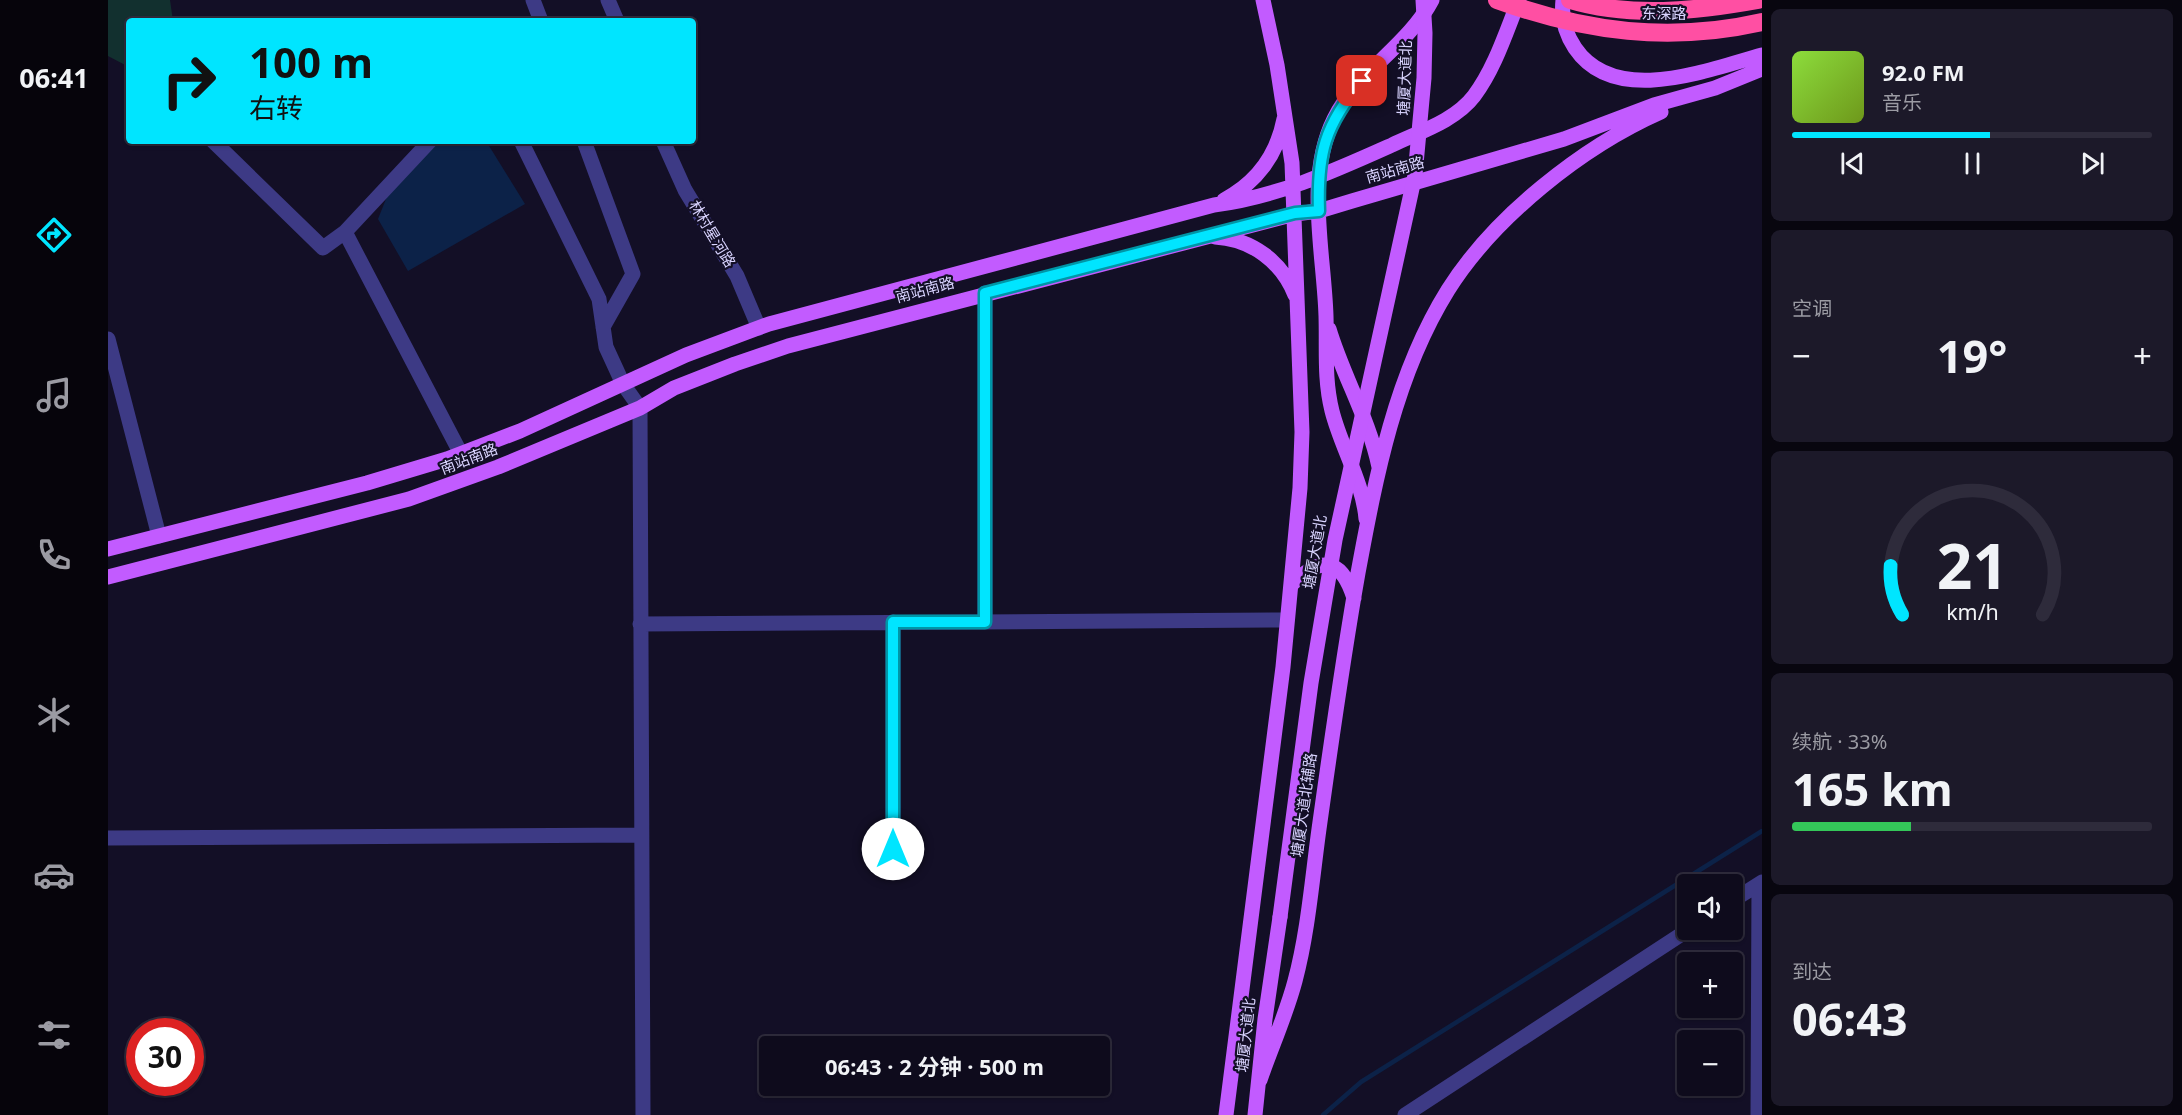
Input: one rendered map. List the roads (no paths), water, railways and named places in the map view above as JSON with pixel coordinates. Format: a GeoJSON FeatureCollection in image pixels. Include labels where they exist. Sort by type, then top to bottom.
{"type":"FeatureCollection","features":[{"type":"Feature","properties":{"kind":"highway","name":"东深路"},"geometry":{"type":"LineString","coordinates":[[1497,0],[1558,20],[1594,28],[1632,32],[1694,32],[1762,22]]}},
{"type":"Feature","properties":{"kind":"highway","name":"东深路"},"geometry":{"type":"LineString","coordinates":[[1570,0],[1642,10],[1681,11],[1758,0]]}},
{"type":"Feature","properties":{"kind":"main road","name":"塘厦大道北"},"geometry":{"type":"LineString","coordinates":[[1226,1115],[1283,667],[1302,432],[1294,187],[1285,110],[1263,0]]}},
{"type":"Feature","properties":{"kind":"main road","name":"塘厦大道北"},"geometry":{"type":"LineString","coordinates":[[1256,1111],[1265,1019],[1311,683],[1335,540],[1415,175],[1424,78],[1423,0]]}},
{"type":"Feature","properties":{"kind":"main road","name":"塘厦大道北辅路"},"geometry":{"type":"LineString","coordinates":[[1366,530],[1362,499],[1337,429],[1328,390],[1319,177],[1323,150],[1336,116],[1362,81],[1411,31],[1432,0]]}},
{"type":"Feature","properties":{"kind":"main road","name":"南站南路"},"geometry":{"type":"LineString","coordinates":[[108,549],[367,483],[461,454],[519,431],[715,344],[759,328],[1214,205],[1251,199],[1294,187],[1434,126],[1460,109],[1473,97],[1488,72],[1519,0]]}},
{"type":"Feature","properties":{"kind":"main road"},"geometry":{"type":"LineString","coordinates":[[1563,0],[1563,23],[1576,50],[1592,66],[1617,78],[1655,81],[1762,55]]}},
{"type":"Feature","properties":{"kind":"main road","name":"南站南路"},"geometry":{"type":"LineString","coordinates":[[108,576],[409,500],[498,468],[640,408],[674,388],[788,346],[1295,213],[1319,211],[1528,150],[1654,105],[1715,88],[1762,69]]}},
{"type":"Feature","properties":{"kind":"main road"},"geometry":{"type":"LineString","coordinates":[[1379,470],[1396,408],[1419,346],[1449,289],[1484,243],[1540,190],[1594,148],[1642,120],[1715,88]]}},
{"type":"Feature","properties":{"kind":"main road"},"geometry":{"type":"LineString","coordinates":[[1214,205],[1247,186],[1260,173],[1278,139],[1285,110]]}},
{"type":"Feature","properties":{"kind":"main road"},"geometry":{"type":"LineString","coordinates":[[1205,236],[1232,240],[1270,257],[1290,283],[1299,307]]}},
{"type":"Feature","properties":{"kind":"main road","name":"塘厦大道北辅路"},"geometry":{"type":"LineString","coordinates":[[1260,1080],[1294,982],[1304,935],[1341,675],[1366,530],[1379,470],[1372,439],[1346,376],[1326,318]]}},
{"type":"Feature","properties":{"kind":"main road"},"geometry":{"type":"LineString","coordinates":[[1291,585],[1310,569],[1330,565],[1341,570],[1354,598]]}},
{"type":"Feature","properties":{"kind":"street"},"geometry":{"type":"LineString","coordinates":[[533,0],[540,18]]}},
{"type":"Feature","properties":{"kind":"street"},"geometry":{"type":"LineString","coordinates":[[608,0],[615,18]]}},
{"type":"Feature","properties":{"kind":"street"},"geometry":{"type":"LineString","coordinates":[[216,144],[323,248],[345,232],[427,144]]}},
{"type":"Feature","properties":{"kind":"street"},"geometry":{"type":"LineString","coordinates":[[523,144],[599,299],[606,347],[622,384],[640,408],[643,1115]]}},
{"type":"Feature","properties":{"kind":"street"},"geometry":{"type":"LineString","coordinates":[[585,144],[633,274],[603,327]]}},
{"type":"Feature","properties":{"kind":"street","name":"林村星河路"},"geometry":{"type":"LineString","coordinates":[[664,144],[685,190],[737,276],[759,328]]}},
{"type":"Feature","properties":{"kind":"street"},"geometry":{"type":"LineString","coordinates":[[345,232],[461,454]]}},
{"type":"Feature","properties":{"kind":"street"},"geometry":{"type":"LineString","coordinates":[[985,293],[985,622]]}},
{"type":"Feature","properties":{"kind":"street"},"geometry":{"type":"LineString","coordinates":[[108,339],[159,536]]}},
{"type":"Feature","properties":{"kind":"street"},"geometry":{"type":"LineString","coordinates":[[640,624],[1287,620]]}},
{"type":"Feature","properties":{"kind":"street"},"geometry":{"type":"LineString","coordinates":[[893,622],[893,849]]}},
{"type":"Feature","properties":{"kind":"street"},"geometry":{"type":"LineString","coordinates":[[108,838],[641,835]]}},
{"type":"Feature","properties":{"kind":"street"},"geometry":{"type":"LineString","coordinates":[[1743,894],[1760,883]]}},
{"type":"Feature","properties":{"kind":"street"},"geometry":{"type":"LineString","coordinates":[[1758,1115],[1760,883]]}},
{"type":"Feature","properties":{"kind":"street"},"geometry":{"type":"LineString","coordinates":[[1404,1115],[1677,937]]}},
{"type":"Feature","properties":{"kind":"water"},"geometry":{"type":"Polygon","coordinates":[[[434,144],[488,144],[525,204],[408,271],[378,219],[390,189],[434,144]]]}},
{"type":"Feature","properties":{"kind":"waterway"},"geometry":{"type":"LineString","coordinates":[[1323,1115],[1361,1082],[1762,831]]}}]}
